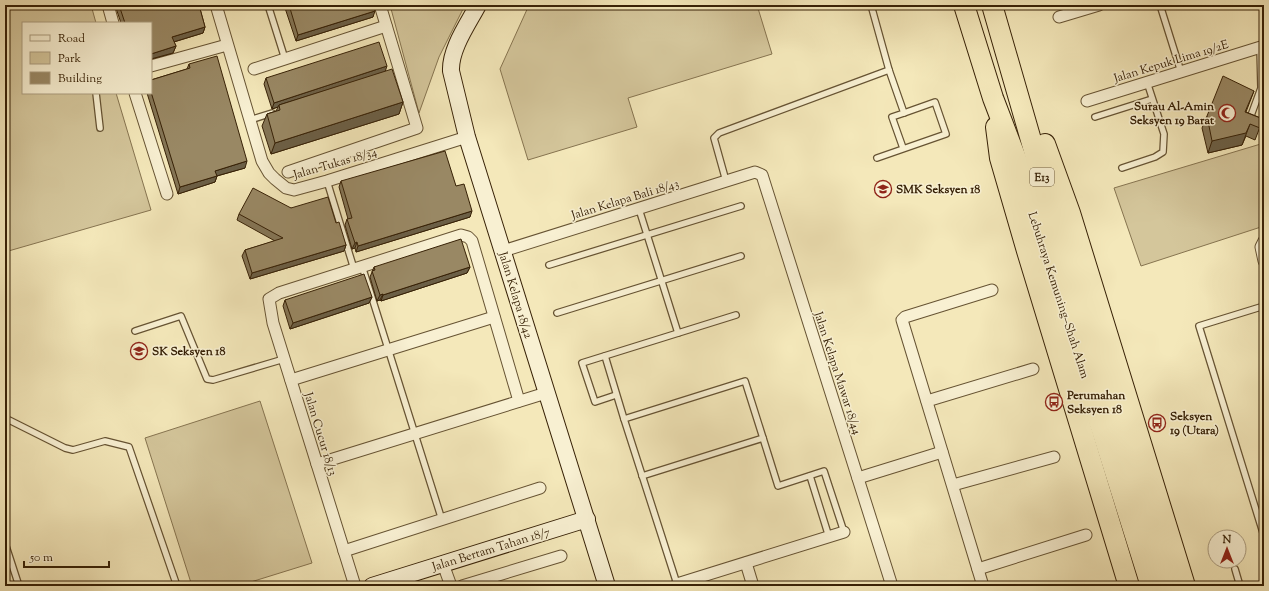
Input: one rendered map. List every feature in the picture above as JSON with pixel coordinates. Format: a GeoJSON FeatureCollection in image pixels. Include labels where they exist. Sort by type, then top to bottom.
{"type":"FeatureCollection","features":[{"type":"Feature","properties":{"kind":"highway","name":"Lebuhraya Kemuning–Shah Alam"},"geometry":{"type":"LineString","coordinates":[[964,5],[993,98],[1017,161],[1150,586]]}},
{"type":"Feature","properties":{"kind":"highway","name":"Lebuhraya Kemuning–Shah Alam"},"geometry":{"type":"LineString","coordinates":[[992,5],[1065,257],[1168,586]]}},
{"type":"Feature","properties":{"kind":"highway"},"geometry":{"type":"LineString","coordinates":[[1001,34],[1038,126],[1070,212],[1174,546],[1185,586]]}},
{"type":"Feature","properties":{"kind":"highway"},"geometry":{"type":"LineString","coordinates":[[993,98],[1000,158],[1029,259],[1129,586]]}},
{"type":"Feature","properties":{"kind":"highway"},"geometry":{"type":"LineString","coordinates":[[1174,546],[1190,586]]}},
{"type":"Feature","properties":{"kind":"street"},"geometry":{"type":"LineString","coordinates":[[108,5],[114,22]]}},
{"type":"Feature","properties":{"kind":"street","name":"Jalan Tukas 18/34"},"geometry":{"type":"LineString","coordinates":[[216,5],[265,167],[273,177],[286,188],[294,190],[327,181],[467,137]]}},
{"type":"Feature","properties":{"kind":"street"},"geometry":{"type":"LineString","coordinates":[[288,172],[417,128],[396,73],[380,5]]}},
{"type":"Feature","properties":{"kind":"street","name":"Jalan Kelapa 18/42"},"geometry":{"type":"LineString","coordinates":[[478,5],[453,54],[450,64],[451,71],[467,137],[607,586]]}},
{"type":"Feature","properties":{"kind":"street"},"geometry":{"type":"LineString","coordinates":[[1059,17],[1099,5]]}},
{"type":"Feature","properties":{"kind":"street"},"geometry":{"type":"LineString","coordinates":[[254,69],[386,26]]}},
{"type":"Feature","properties":{"kind":"street"},"geometry":{"type":"LineString","coordinates":[[152,66],[227,45]]}},
{"type":"Feature","properties":{"kind":"street","name":"Jalan Kepuk Lima 19/2E"},"geometry":{"type":"LineString","coordinates":[[1087,102],[1262,47]]}},
{"type":"Feature","properties":{"kind":"street"},"geometry":{"type":"LineString","coordinates":[[135,94],[167,194]]}},
{"type":"Feature","properties":{"kind":"street","name":"Jalan Kelapa Bali 18/43"},"geometry":{"type":"LineString","coordinates":[[503,252],[755,172]]}},
{"type":"Feature","properties":{"kind":"street","name":"Jalan Kelapa Mawar 18/44"},"geometry":{"type":"LineString","coordinates":[[755,172],[762,175],[892,586]]}},
{"type":"Feature","properties":{"kind":"street"},"geometry":{"type":"LineString","coordinates":[[358,268],[461,235],[468,237],[472,241],[519,401]]}},
{"type":"Feature","properties":{"kind":"street"},"geometry":{"type":"LineString","coordinates":[[1264,241],[1261,247],[1264,261]]}},
{"type":"Feature","properties":{"kind":"street","name":"Jalan Cucur 18/13"},"geometry":{"type":"LineString","coordinates":[[355,586],[284,359],[269,299],[279,293],[358,268]]}},
{"type":"Feature","properties":{"kind":"street"},"geometry":{"type":"LineString","coordinates":[[984,586],[902,320],[905,317],[992,290]]}},
{"type":"Feature","properties":{"kind":"street"},"geometry":{"type":"LineString","coordinates":[[291,380],[494,317]]}},
{"type":"Feature","properties":{"kind":"street"},"geometry":{"type":"LineString","coordinates":[[927,401],[1032,370]]}},
{"type":"Feature","properties":{"kind":"street"},"geometry":{"type":"LineString","coordinates":[[317,464],[546,393]]}},
{"type":"Feature","properties":{"kind":"street"},"geometry":{"type":"LineString","coordinates":[[858,478],[942,452]]}},
{"type":"Feature","properties":{"kind":"street"},"geometry":{"type":"LineString","coordinates":[[952,485],[1054,457]]}},
{"type":"Feature","properties":{"kind":"street"},"geometry":{"type":"LineString","coordinates":[[344,550],[540,488]]}},
{"type":"Feature","properties":{"kind":"street","name":"Jalan Bertam Tahan 18/7"},"geometry":{"type":"LineString","coordinates":[[372,586],[587,519]]}},
{"type":"Feature","properties":{"kind":"street"},"geometry":{"type":"LineString","coordinates":[[677,584],[692,583],[746,563],[844,532]]}},
{"type":"Feature","properties":{"kind":"street"},"geometry":{"type":"LineString","coordinates":[[978,569],[1086,535]]}},
{"type":"Feature","properties":{"kind":"street"},"geometry":{"type":"LineString","coordinates":[[462,586],[561,556]]}},
{"type":"Feature","properties":{"kind":"street"},"geometry":{"type":"LineString","coordinates":[[746,563],[753,586]]}},
{"type":"Feature","properties":{"kind":"street"},"geometry":{"type":"LineString","coordinates":[[443,564],[451,586]]}},
{"type":"Feature","properties":{"kind":"lane"},"geometry":{"type":"LineString","coordinates":[[268,5],[286,59]]}},
{"type":"Feature","properties":{"kind":"lane"},"geometry":{"type":"LineString","coordinates":[[871,5],[889,70],[904,113]]}},
{"type":"Feature","properties":{"kind":"lane"},"geometry":{"type":"LineString","coordinates":[[1160,5],[1181,72]]}},
{"type":"Feature","properties":{"kind":"lane"},"geometry":{"type":"LineString","coordinates":[[1249,123],[1261,88],[1262,47]]}},
{"type":"Feature","properties":{"kind":"lane"},"geometry":{"type":"LineString","coordinates":[[726,181],[714,138],[719,133],[889,70]]}},
{"type":"Feature","properties":{"kind":"lane"},"geometry":{"type":"LineString","coordinates":[[1122,168],[1155,157],[1162,152],[1164,134],[1147,82]]}},
{"type":"Feature","properties":{"kind":"lane"},"geometry":{"type":"LineString","coordinates":[[96,94],[100,128]]}},
{"type":"Feature","properties":{"kind":"lane"},"geometry":{"type":"LineString","coordinates":[[1095,117],[1152,99]]}},
{"type":"Feature","properties":{"kind":"lane"},"geometry":{"type":"LineString","coordinates":[[877,158],[946,134],[934,102],[892,117],[903,148]]}},
{"type":"Feature","properties":{"kind":"lane"},"geometry":{"type":"LineString","coordinates":[[250,120],[280,111]]}},
{"type":"Feature","properties":{"kind":"lane"},"geometry":{"type":"LineString","coordinates":[[327,181],[388,350],[442,520]]}},
{"type":"Feature","properties":{"kind":"lane"},"geometry":{"type":"LineString","coordinates":[[549,265],[741,206]]}},
{"type":"Feature","properties":{"kind":"lane"},"geometry":{"type":"LineString","coordinates":[[639,209],[678,333]]}},
{"type":"Feature","properties":{"kind":"lane"},"geometry":{"type":"LineString","coordinates":[[557,313],[741,256]]}},
{"type":"Feature","properties":{"kind":"lane"},"geometry":{"type":"LineString","coordinates":[[1264,306],[1199,326],[1264,536]]}},
{"type":"Feature","properties":{"kind":"lane"},"geometry":{"type":"LineString","coordinates":[[616,395],[596,402],[582,363],[736,314]]}},
{"type":"Feature","properties":{"kind":"lane"},"geometry":{"type":"LineString","coordinates":[[135,332],[181,316],[207,379],[213,380],[284,359]]}},
{"type":"Feature","properties":{"kind":"lane"},"geometry":{"type":"LineString","coordinates":[[605,356],[616,395],[677,584]]}},
{"type":"Feature","properties":{"kind":"lane"},"geometry":{"type":"LineString","coordinates":[[624,419],[745,381],[778,486],[824,471],[844,532]]}},
{"type":"Feature","properties":{"kind":"lane"},"geometry":{"type":"LineString","coordinates":[[5,421],[9,420],[65,448],[72,450],[105,441],[128,447],[177,586]]}},
{"type":"Feature","properties":{"kind":"lane"},"geometry":{"type":"LineString","coordinates":[[642,476],[763,438]]}},
{"type":"Feature","properties":{"kind":"lane"},"geometry":{"type":"LineString","coordinates":[[810,476],[829,537]]}},
{"type":"Feature","properties":{"kind":"lane"},"geometry":{"type":"LineString","coordinates":[[5,543],[19,586]]}},
{"type":"Feature","properties":{"kind":"lane"},"geometry":{"type":"LineString","coordinates":[[1235,569],[1240,586]]}},
{"type":"Feature","properties":{"kind":"green space"},"geometry":{"type":"Polygon","coordinates":[[[5,5],[91,5],[96,22],[22,22],[22,94],[116,94],[151,210],[5,252],[5,5]]]}},
{"type":"Feature","properties":{"kind":"green space"},"geometry":{"type":"Polygon","coordinates":[[[390,5],[465,5],[439,57],[419,113],[390,5]]]}},
{"type":"Feature","properties":{"kind":"green space"},"geometry":{"type":"Polygon","coordinates":[[[529,5],[757,5],[772,54],[628,98],[637,127],[528,160],[500,69],[529,5]]]}},
{"type":"Feature","properties":{"kind":"green space"},"geometry":{"type":"Polygon","coordinates":[[[1264,143],[1264,226],[1141,266],[1114,188],[1264,143]]]}},
{"type":"Feature","properties":{"kind":"green space"},"geometry":{"type":"Polygon","coordinates":[[[260,401],[312,563],[238,586],[192,586],[145,438],[260,401]]]}},
{"type":"Feature","properties":{"kind":"building"},"geometry":{"type":"Polygon","coordinates":[[[119,5],[199,5],[205,27],[172,37],[176,46],[152,54],[152,22],[125,22],[119,5]]]}},
{"type":"Feature","properties":{"kind":"building"},"geometry":{"type":"Polygon","coordinates":[[[289,5],[373,5],[375,11],[298,35],[289,5]]]}},
{"type":"Feature","properties":{"kind":"building"},"geometry":{"type":"Polygon","coordinates":[[[379,42],[387,66],[274,103],[266,78],[379,42]]]}},
{"type":"Feature","properties":{"kind":"building"},"geometry":{"type":"Polygon","coordinates":[[[217,56],[247,161],[215,171],[217,176],[180,187],[152,94],[152,80],[190,68],[189,64],[217,56]]]}},
{"type":"Feature","properties":{"kind":"building"},"geometry":{"type":"Polygon","coordinates":[[[392,69],[403,102],[275,143],[267,114],[280,110],[279,105],[392,69]]]}},
{"type":"Feature","properties":{"kind":"building","name":"Surau Al-Amin Seksyen 19 Barat"},"geometry":{"type":"Polygon","coordinates":[[[1223,76],[1254,91],[1245,112],[1263,119],[1260,128],[1250,124],[1246,133],[1212,141],[1207,116],[1223,76]]]}},
{"type":"Feature","properties":{"kind":"building"},"geometry":{"type":"Polygon","coordinates":[[[445,151],[456,186],[464,184],[472,211],[358,246],[357,242],[355,243],[347,219],[352,218],[341,181],[445,151]]]}},
{"type":"Feature","properties":{"kind":"building"},"geometry":{"type":"Polygon","coordinates":[[[253,188],[291,208],[328,197],[336,223],[339,222],[346,245],[252,273],[245,250],[283,238],[239,214],[253,188]]]}},
{"type":"Feature","properties":{"kind":"building"},"geometry":{"type":"Polygon","coordinates":[[[461,239],[470,267],[380,295],[372,271],[375,270],[374,267],[461,239]]]}},
{"type":"Feature","properties":{"kind":"building"},"geometry":{"type":"Polygon","coordinates":[[[364,274],[372,297],[293,323],[285,300],[364,274]]]}},
{"type":"Feature","properties":{"kind":"place","name":"Surau Al-Amin Seksyen 19 Barat"},"geometry":{"type":"Point","coordinates":[1227,113]}},
{"type":"Feature","properties":{"kind":"place","name":"SMK Seksyen 18"},"geometry":{"type":"Point","coordinates":[883,189]}},
{"type":"Feature","properties":{"kind":"place","name":"SK Seksyen 18"},"geometry":{"type":"Point","coordinates":[139,351]}},
{"type":"Feature","properties":{"kind":"place","name":"Perumahan Seksyen 18"},"geometry":{"type":"Point","coordinates":[1054,402]}},
{"type":"Feature","properties":{"kind":"place","name":"Seksyen 19 (Utara)"},"geometry":{"type":"Point","coordinates":[1157,423]}}]}
